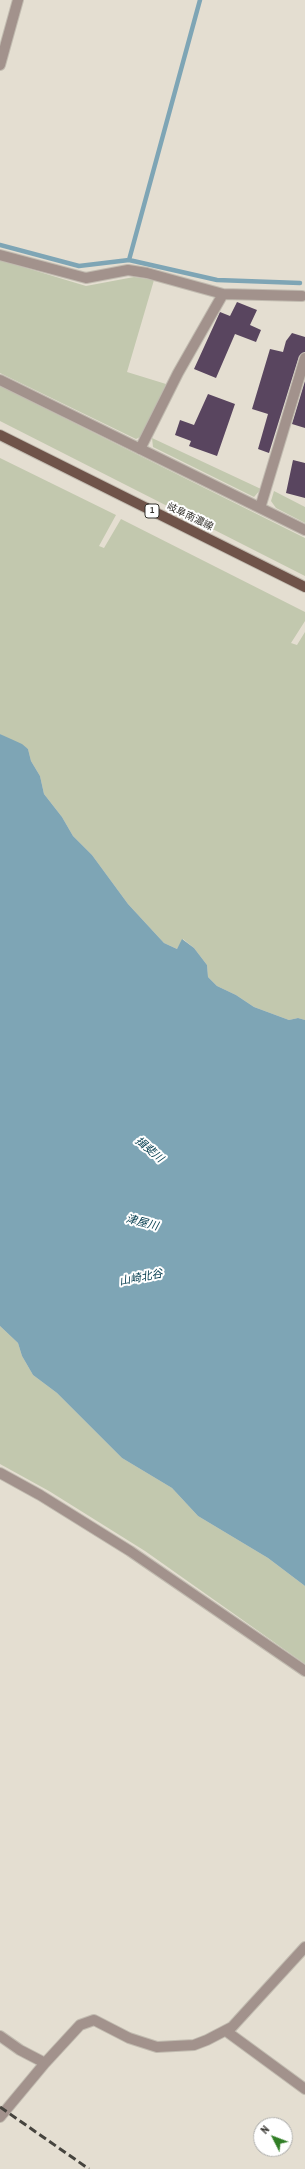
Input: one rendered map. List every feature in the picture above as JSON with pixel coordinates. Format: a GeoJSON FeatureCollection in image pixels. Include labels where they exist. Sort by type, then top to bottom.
{"type":"FeatureCollection","features":[{"type":"Feature","properties":{"kind":"main road","name":"岐阜南濃線"},"geometry":{"type":"LineString","coordinates":[[0,435],[305,587]]}},
{"type":"Feature","properties":{"kind":"street"},"geometry":{"type":"LineString","coordinates":[[0,65],[18,0]]}},
{"type":"Feature","properties":{"kind":"street"},"geometry":{"type":"LineString","coordinates":[[0,255],[86,278],[128,270],[147,273],[223,294],[304,293]]}},
{"type":"Feature","properties":{"kind":"street"},"geometry":{"type":"LineString","coordinates":[[140,449],[178,373],[223,294]]}},
{"type":"Feature","properties":{"kind":"street"},"geometry":{"type":"LineString","coordinates":[[260,508],[305,358]]}},
{"type":"Feature","properties":{"kind":"street"},"geometry":{"type":"LineString","coordinates":[[0,380],[305,530]]}},
{"type":"Feature","properties":{"kind":"street"},"geometry":{"type":"LineString","coordinates":[[0,1473],[40,1495],[130,1551],[305,1671]]}},
{"type":"Feature","properties":{"kind":"street"},"geometry":{"type":"LineString","coordinates":[[0,2117],[45,2063],[80,2026],[94,2020],[129,2038],[157,2047],[194,2045],[232,2027],[305,1947]]}},
{"type":"Feature","properties":{"kind":"street"},"geometry":{"type":"LineString","coordinates":[[226,2031],[305,2090]]}},
{"type":"Feature","properties":{"kind":"street"},"geometry":{"type":"LineString","coordinates":[[0,2036],[20,2050],[45,2063]]}},
{"type":"Feature","properties":{"kind":"green space"},"geometry":{"type":"Polygon","coordinates":[[[0,260],[86,286],[134,277],[154,280],[127,372],[166,384],[142,436],[136,439],[0,373],[0,260]]]}},
{"type":"Feature","properties":{"kind":"green space"},"geometry":{"type":"Polygon","coordinates":[[[0,386],[305,538],[305,576],[0,421],[0,386]]]}},
{"type":"Feature","properties":{"kind":"green space"},"geometry":{"type":"Polygon","coordinates":[[[152,438],[261,489],[254,497],[153,447],[152,438]]]}},
{"type":"Feature","properties":{"kind":"green space"},"geometry":{"type":"Polygon","coordinates":[[[0,458],[116,515],[99,546],[104,548],[121,519],[305,612],[305,621],[291,643],[297,645],[305,632],[305,1020],[298,1018],[289,1020],[254,1007],[236,995],[217,986],[208,977],[207,965],[194,948],[183,939],[177,949],[164,943],[128,904],[92,855],[73,836],[62,817],[44,794],[40,776],[31,761],[28,749],[0,734],[0,458]]]}},
{"type":"Feature","properties":{"kind":"green space"},"geometry":{"type":"Polygon","coordinates":[[[274,491],[305,507],[305,523],[276,508],[271,501],[274,491]]]}},
{"type":"Feature","properties":{"kind":"green space"},"geometry":{"type":"Polygon","coordinates":[[[0,1326],[18,1343],[22,1356],[33,1375],[57,1393],[122,1458],[172,1488],[198,1516],[268,1558],[305,1586],[305,1664],[145,1551],[49,1491],[0,1464],[0,1326]]]}},
{"type":"Feature","properties":{"kind":"water"},"geometry":{"type":"Polygon","coordinates":[[[0,734],[22,744],[28,749],[31,761],[40,776],[44,794],[62,817],[73,836],[92,855],[128,904],[164,943],[177,949],[182,939],[194,948],[207,965],[208,977],[217,986],[236,995],[254,1007],[289,1020],[298,1018],[305,1020],[305,1586],[268,1558],[198,1516],[172,1488],[122,1458],[57,1393],[33,1375],[22,1356],[18,1343],[0,1326],[0,734]]]}},
{"type":"Feature","properties":{"kind":"building"},"geometry":{"type":"Polygon","coordinates":[[[237,302],[257,310],[250,325],[261,330],[256,342],[235,334],[216,378],[194,369],[220,312],[230,316],[237,302]]]}},
{"type":"Feature","properties":{"kind":"building"},"geometry":{"type":"Polygon","coordinates":[[[292,333],[305,337],[305,352],[299,356],[269,453],[258,449],[268,414],[252,409],[270,349],[283,352],[286,341],[292,333]]]}},
{"type":"Feature","properties":{"kind":"building"},"geometry":{"type":"Polygon","coordinates":[[[305,381],[305,428],[292,424],[305,381]]]}},
{"type":"Feature","properties":{"kind":"building"},"geometry":{"type":"Polygon","coordinates":[[[208,394],[235,404],[217,456],[189,446],[191,441],[175,435],[180,420],[194,425],[208,394]]]}},
{"type":"Feature","properties":{"kind":"building"},"geometry":{"type":"Polygon","coordinates":[[[293,460],[305,463],[305,498],[286,493],[293,460]]]}},
{"type":"Feature","properties":{"kind":"waterway"},"geometry":{"type":"LineString","coordinates":[[129,260],[200,0]]}},
{"type":"Feature","properties":{"kind":"waterway"},"geometry":{"type":"LineString","coordinates":[[0,245],[79,266],[129,260],[217,280],[300,283]]}},
{"type":"Feature","properties":{"kind":"railway"},"geometry":{"type":"LineString","coordinates":[[0,2107],[89,2169]]}},
{"type":"Feature","properties":{"kind":"water label","name":"揖斐川"},"geometry":{"type":"Point","coordinates":[149,1150]}},
{"type":"Feature","properties":{"kind":"water label","name":"津屋川"},"geometry":{"type":"Point","coordinates":[142,1223]}},
{"type":"Feature","properties":{"kind":"water label","name":"山崎北谷"},"geometry":{"type":"Point","coordinates":[141,1278]}}]}
